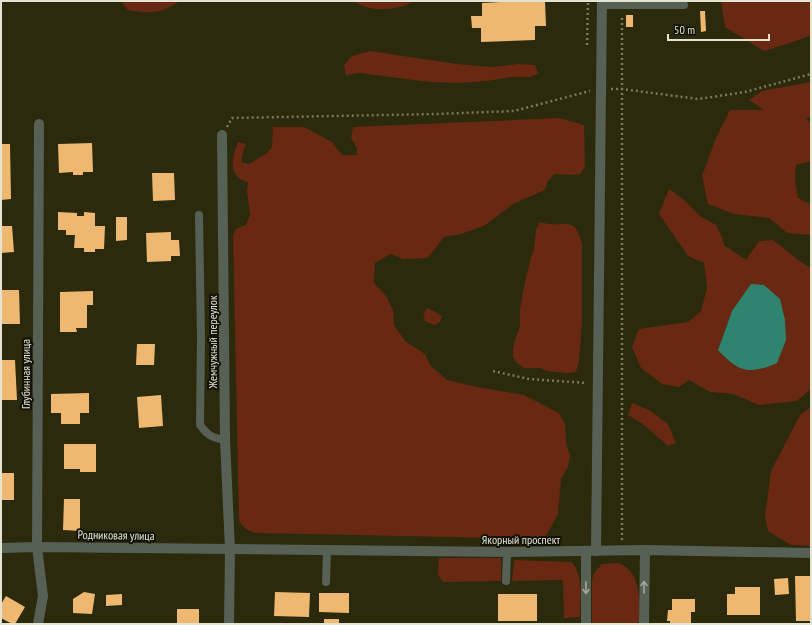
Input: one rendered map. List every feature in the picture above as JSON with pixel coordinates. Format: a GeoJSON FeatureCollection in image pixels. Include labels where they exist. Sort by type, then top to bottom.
{"type":"FeatureCollection","features":[{"type":"Feature","properties":{"kind":"street"},"geometry":{"type":"LineString","coordinates":[[586,624],[591,552],[598,383],[602,3]]}},
{"type":"Feature","properties":{"kind":"street","name":"Глубинная улица"},"geometry":{"type":"LineString","coordinates":[[38,624],[42,596],[37,548],[39,124]]}},
{"type":"Feature","properties":{"kind":"street","name":"Жемчужный переулок"},"geometry":{"type":"LineString","coordinates":[[222,135],[225,440],[230,549],[229,624]]}},
{"type":"Feature","properties":{"kind":"street","name":"Родниковая улица"},"geometry":{"type":"LineString","coordinates":[[1,548],[230,549]]}},
{"type":"Feature","properties":{"kind":"street","name":"Якорный проспект"},"geometry":{"type":"LineString","coordinates":[[230,549],[507,552],[591,552],[645,550],[811,553]]}},
{"type":"Feature","properties":{"kind":"street"},"geometry":{"type":"LineString","coordinates":[[644,624],[645,550]]}},
{"type":"Feature","properties":{"kind":"lane"},"geometry":{"type":"LineString","coordinates":[[602,3],[622,5],[684,5]]}},
{"type":"Feature","properties":{"kind":"lane"},"geometry":{"type":"LineString","coordinates":[[199,215],[201,338],[200,425],[212,438],[225,440]]}},
{"type":"Feature","properties":{"kind":"lane"},"geometry":{"type":"LineString","coordinates":[[326,582],[327,550]]}},
{"type":"Feature","properties":{"kind":"lane"},"geometry":{"type":"LineString","coordinates":[[506,581],[507,552]]}},
{"type":"Feature","properties":{"kind":"path"},"geometry":{"type":"LineString","coordinates":[[587,44],[588,1]]}},
{"type":"Feature","properties":{"kind":"path"},"geometry":{"type":"LineString","coordinates":[[622,5],[622,551]]}},
{"type":"Feature","properties":{"kind":"path"},"geometry":{"type":"LineString","coordinates":[[222,135],[232,118],[514,111],[601,89],[622,89],[698,99],[745,92],[811,74]]}},
{"type":"Feature","properties":{"kind":"path"},"geometry":{"type":"LineString","coordinates":[[493,371],[529,379],[558,382],[598,383]]}},
{"type":"Feature","properties":{"kind":"shaded area"},"geometry":{"type":"Polygon","coordinates":[[[121,1],[180,1],[160,11],[144,12],[128,10],[121,1]]]}},
{"type":"Feature","properties":{"kind":"shaded area"},"geometry":{"type":"Polygon","coordinates":[[[354,1],[414,1],[392,9],[376,9],[361,5],[354,1]]]}},
{"type":"Feature","properties":{"kind":"shaded area"},"geometry":{"type":"Polygon","coordinates":[[[721,1],[811,1],[811,35],[764,51],[725,27],[721,1]]]}},
{"type":"Feature","properties":{"kind":"shaded area"},"geometry":{"type":"Polygon","coordinates":[[[370,51],[457,64],[492,67],[518,64],[535,65],[538,74],[530,77],[510,77],[487,81],[459,83],[430,82],[359,73],[346,75],[344,65],[352,56],[370,51]]]}},
{"type":"Feature","properties":{"kind":"shaded area"},"geometry":{"type":"Polygon","coordinates":[[[811,82],[811,117],[806,118],[811,124],[811,161],[796,165],[795,179],[798,198],[811,204],[811,235],[787,233],[769,218],[734,214],[708,204],[702,176],[716,138],[730,110],[764,110],[749,100],[762,91],[811,82]]]}},
{"type":"Feature","properties":{"kind":"shaded area"},"geometry":{"type":"Polygon","coordinates":[[[559,118],[584,125],[585,167],[580,174],[554,174],[547,182],[545,190],[513,204],[484,226],[461,234],[444,237],[428,258],[403,259],[390,254],[375,263],[374,283],[386,296],[393,310],[394,325],[405,341],[425,354],[430,365],[447,380],[524,395],[559,413],[565,424],[566,442],[570,456],[568,467],[561,479],[558,514],[546,536],[543,539],[257,533],[246,529],[239,520],[233,236],[236,229],[246,225],[250,215],[247,192],[248,182],[239,178],[233,166],[238,142],[246,144],[241,162],[249,164],[267,153],[272,147],[273,127],[304,127],[332,142],[342,155],[357,155],[357,148],[351,138],[353,127],[559,118]]]}},
{"type":"Feature","properties":{"kind":"shaded area"},"geometry":{"type":"Polygon","coordinates":[[[669,189],[683,199],[700,216],[716,225],[724,245],[746,260],[759,241],[773,240],[811,268],[811,389],[797,401],[759,405],[733,394],[710,392],[689,380],[679,387],[662,384],[641,368],[632,347],[639,329],[688,322],[701,311],[707,288],[704,263],[688,256],[659,214],[669,189]],[[732,311],[718,350],[728,360],[732,311]]]}},
{"type":"Feature","properties":{"kind":"shaded area"},"geometry":{"type":"Polygon","coordinates":[[[540,222],[548,224],[572,225],[579,234],[582,244],[582,321],[579,361],[576,372],[568,373],[547,371],[540,368],[524,368],[517,363],[513,357],[513,347],[520,326],[520,309],[523,291],[534,250],[536,230],[540,222]]]}},
{"type":"Feature","properties":{"kind":"shaded area"},"geometry":{"type":"Polygon","coordinates":[[[428,308],[442,316],[440,322],[435,325],[425,321],[423,314],[428,308]]]}},
{"type":"Feature","properties":{"kind":"shaded area"},"geometry":{"type":"Polygon","coordinates":[[[632,403],[649,410],[668,424],[676,443],[668,446],[643,424],[628,415],[632,403]]]}},
{"type":"Feature","properties":{"kind":"shaded area"},"geometry":{"type":"Polygon","coordinates":[[[811,407],[811,546],[791,545],[768,531],[765,516],[771,471],[800,415],[811,407]]]}},
{"type":"Feature","properties":{"kind":"shaded area"},"geometry":{"type":"Polygon","coordinates":[[[439,558],[501,558],[501,581],[443,582],[438,575],[439,558]]]}},
{"type":"Feature","properties":{"kind":"shaded area"},"geometry":{"type":"Polygon","coordinates":[[[514,560],[571,562],[575,566],[580,579],[580,617],[564,618],[563,580],[512,581],[514,560]]]}},
{"type":"Feature","properties":{"kind":"shaded area"},"geometry":{"type":"Polygon","coordinates":[[[619,563],[627,568],[636,581],[639,597],[639,624],[592,624],[592,579],[594,573],[602,564],[619,563]]]}},
{"type":"Feature","properties":{"kind":"water"},"geometry":{"type":"Polygon","coordinates":[[[751,284],[764,285],[780,299],[785,320],[786,340],[777,363],[767,367],[751,370],[738,367],[718,350],[732,311],[751,284]]]}},
{"type":"Feature","properties":{"kind":"building"},"geometry":{"type":"Polygon","coordinates":[[[545,1],[546,26],[535,26],[535,40],[481,42],[481,28],[472,28],[471,16],[482,16],[482,3],[545,1]]]}},
{"type":"Feature","properties":{"kind":"building"},"geometry":{"type":"Polygon","coordinates":[[[700,11],[705,11],[706,31],[701,32],[700,11]]]}},
{"type":"Feature","properties":{"kind":"building"},"geometry":{"type":"Polygon","coordinates":[[[626,15],[633,15],[633,27],[626,27],[626,15]]]}},
{"type":"Feature","properties":{"kind":"building"},"geometry":{"type":"Polygon","coordinates":[[[92,143],[93,172],[83,172],[83,175],[73,175],[73,172],[59,173],[58,144],[92,143]]]}},
{"type":"Feature","properties":{"kind":"building"},"geometry":{"type":"Polygon","coordinates":[[[1,144],[10,144],[11,199],[1,200],[1,144]]]}},
{"type":"Feature","properties":{"kind":"building"},"geometry":{"type":"Polygon","coordinates":[[[152,173],[174,173],[175,200],[153,201],[152,173]]]}},
{"type":"Feature","properties":{"kind":"building"},"geometry":{"type":"Polygon","coordinates":[[[58,212],[77,213],[77,216],[84,216],[84,212],[95,213],[95,226],[105,226],[104,249],[95,249],[95,252],[84,252],[84,248],[74,248],[75,235],[66,235],[66,230],[58,230],[58,212]]]}},
{"type":"Feature","properties":{"kind":"building"},"geometry":{"type":"Polygon","coordinates":[[[116,217],[127,217],[127,240],[116,241],[116,217]]]}},
{"type":"Feature","properties":{"kind":"building"},"geometry":{"type":"Polygon","coordinates":[[[1,226],[12,226],[14,252],[1,253],[1,226]]]}},
{"type":"Feature","properties":{"kind":"building"},"geometry":{"type":"Polygon","coordinates":[[[171,232],[171,240],[179,240],[180,256],[171,256],[171,261],[147,262],[146,233],[171,232]]]}},
{"type":"Feature","properties":{"kind":"building"},"geometry":{"type":"Polygon","coordinates":[[[1,290],[19,290],[20,324],[1,324],[1,290]]]}},
{"type":"Feature","properties":{"kind":"building"},"geometry":{"type":"Polygon","coordinates":[[[93,291],[93,305],[87,305],[87,328],[76,328],[77,332],[60,332],[60,292],[93,291]]]}},
{"type":"Feature","properties":{"kind":"building"},"geometry":{"type":"Polygon","coordinates":[[[137,344],[155,344],[154,365],[136,365],[137,344]]]}},
{"type":"Feature","properties":{"kind":"building"},"geometry":{"type":"Polygon","coordinates":[[[1,360],[15,360],[17,400],[1,400],[1,360]]]}},
{"type":"Feature","properties":{"kind":"building"},"geometry":{"type":"Polygon","coordinates":[[[89,393],[89,413],[80,413],[80,424],[61,424],[61,413],[51,413],[51,394],[89,393]]]}},
{"type":"Feature","properties":{"kind":"building"},"geometry":{"type":"Polygon","coordinates":[[[161,395],[163,426],[139,428],[137,397],[161,395]]]}},
{"type":"Feature","properties":{"kind":"building"},"geometry":{"type":"Polygon","coordinates":[[[64,444],[96,444],[96,472],[80,472],[80,469],[64,469],[64,444]]]}},
{"type":"Feature","properties":{"kind":"building"},"geometry":{"type":"Polygon","coordinates":[[[1,473],[14,473],[14,500],[1,500],[1,473]]]}},
{"type":"Feature","properties":{"kind":"building"},"geometry":{"type":"Polygon","coordinates":[[[64,499],[80,499],[80,531],[63,530],[64,499]]]}},
{"type":"Feature","properties":{"kind":"building"},"geometry":{"type":"Polygon","coordinates":[[[795,576],[811,576],[811,621],[796,621],[795,576]]]}},
{"type":"Feature","properties":{"kind":"building"},"geometry":{"type":"Polygon","coordinates":[[[788,578],[789,594],[775,595],[774,579],[788,578]]]}},
{"type":"Feature","properties":{"kind":"building"},"geometry":{"type":"Polygon","coordinates":[[[735,587],[760,587],[760,615],[727,615],[727,594],[735,594],[735,587]]]}},
{"type":"Feature","properties":{"kind":"building"},"geometry":{"type":"Polygon","coordinates":[[[84,592],[95,594],[92,614],[73,613],[73,599],[84,592]]]}},
{"type":"Feature","properties":{"kind":"building"},"geometry":{"type":"Polygon","coordinates":[[[275,592],[310,593],[309,617],[274,616],[275,592]]]}},
{"type":"Feature","properties":{"kind":"building"},"geometry":{"type":"Polygon","coordinates":[[[319,593],[349,593],[349,613],[319,612],[319,593]]]}},
{"type":"Feature","properties":{"kind":"building"},"geometry":{"type":"Polygon","coordinates":[[[122,594],[122,605],[106,606],[106,595],[122,594]]]}},
{"type":"Feature","properties":{"kind":"building"},"geometry":{"type":"Polygon","coordinates":[[[498,594],[537,594],[537,621],[498,621],[498,594]]]}},
{"type":"Feature","properties":{"kind":"building"},"geometry":{"type":"Polygon","coordinates":[[[6,596],[25,607],[15,624],[1,618],[1,604],[6,596]]]}},
{"type":"Feature","properties":{"kind":"building"},"geometry":{"type":"Polygon","coordinates":[[[672,599],[695,599],[695,612],[691,612],[691,624],[670,624],[670,621],[667,621],[668,610],[672,610],[672,599]]]}},
{"type":"Feature","properties":{"kind":"building"},"geometry":{"type":"Polygon","coordinates":[[[177,609],[199,609],[199,624],[177,624],[177,609]]]}},
{"type":"Feature","properties":{"kind":"building"},"geometry":{"type":"Polygon","coordinates":[[[324,619],[339,619],[339,624],[324,624],[324,619]]]}}]}
